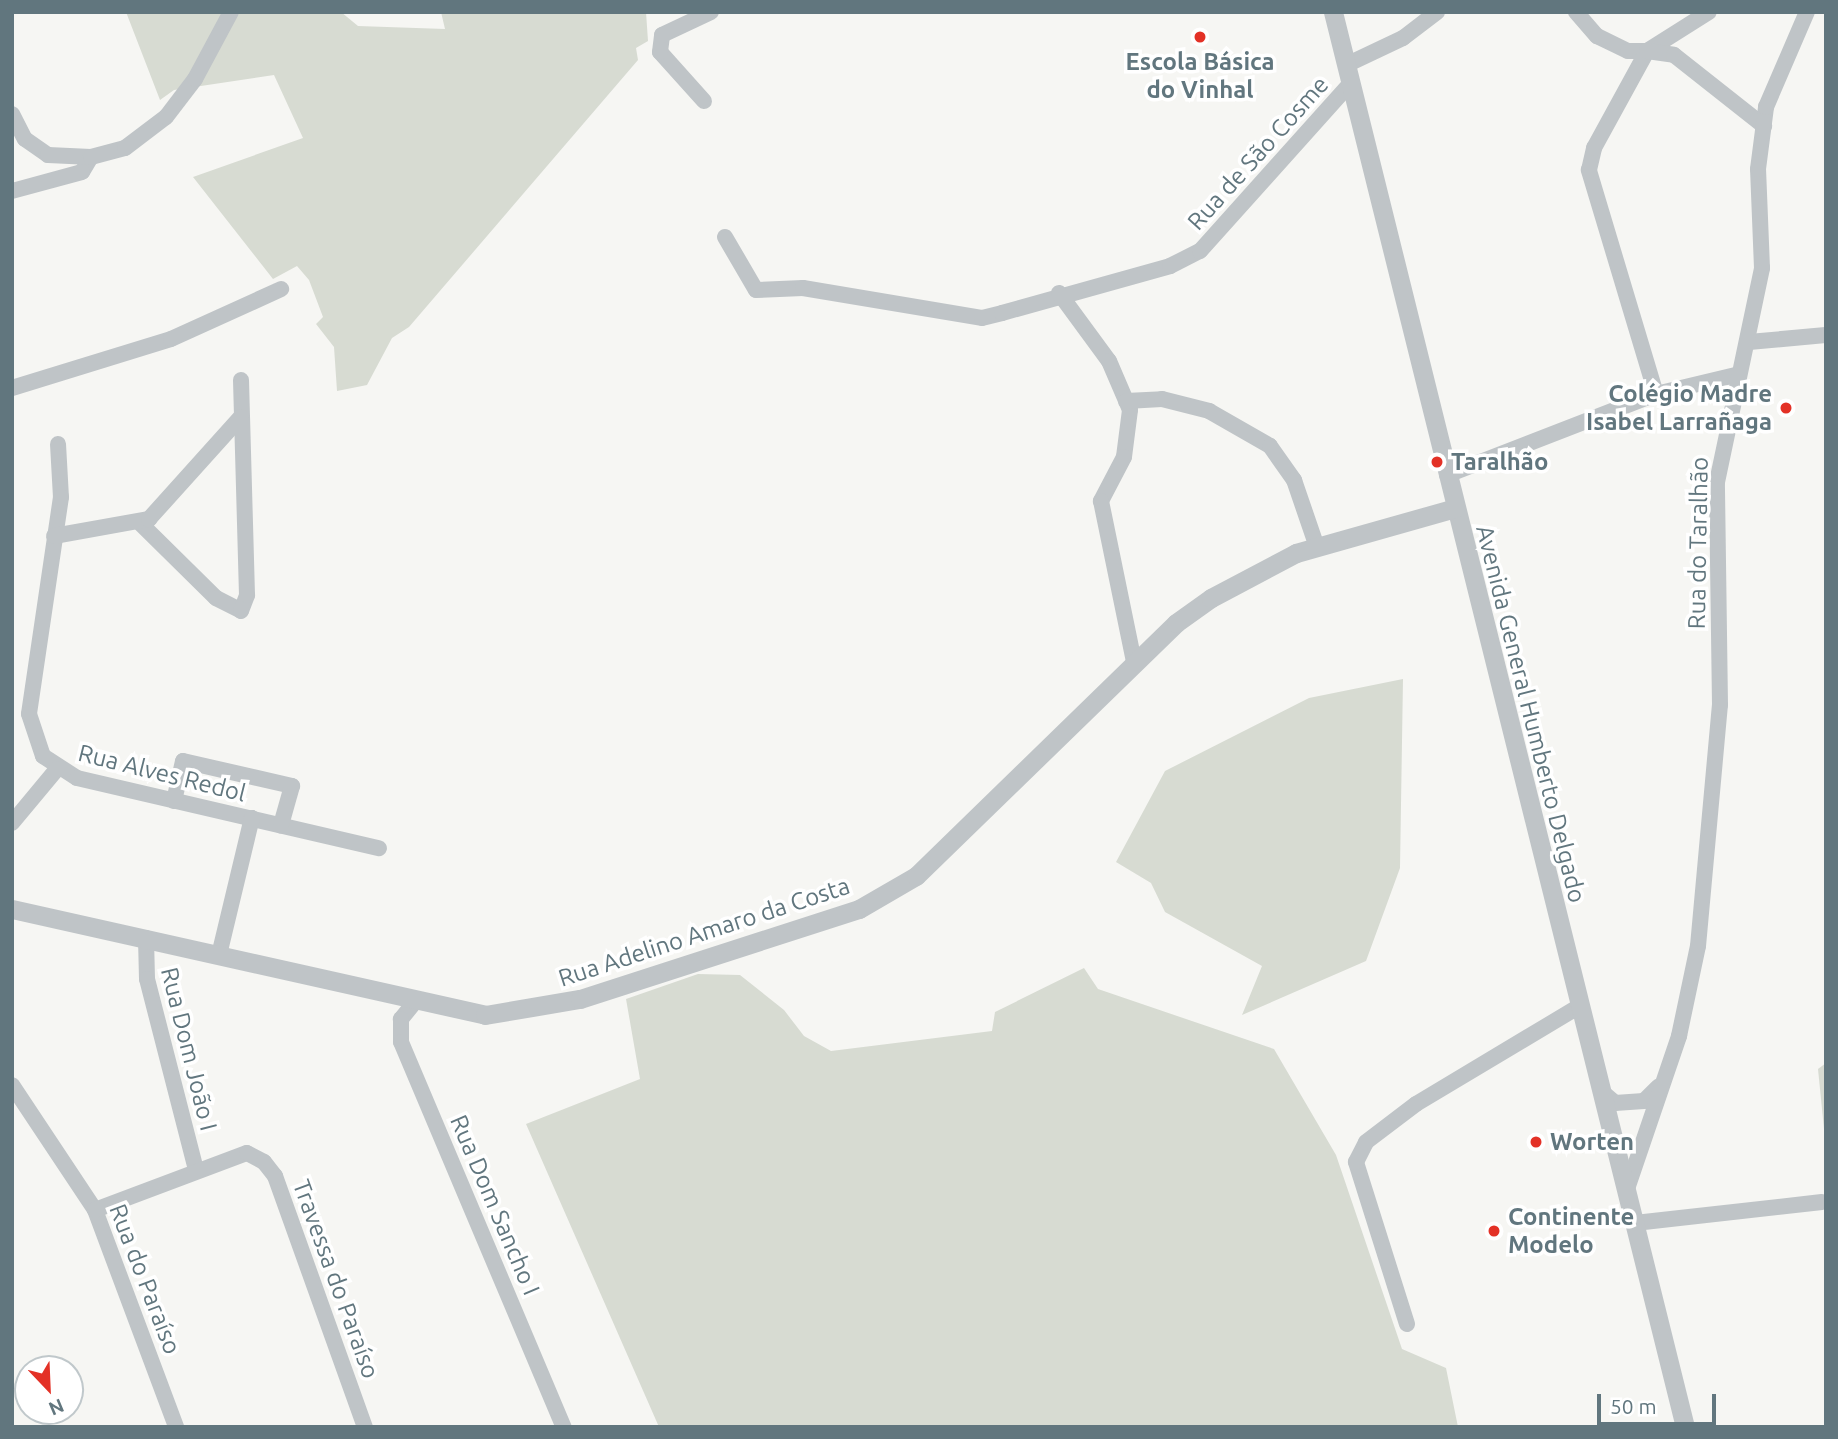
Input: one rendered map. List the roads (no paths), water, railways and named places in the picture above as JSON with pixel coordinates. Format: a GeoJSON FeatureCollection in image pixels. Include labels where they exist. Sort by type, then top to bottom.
{"type":"FeatureCollection","features":[{"type":"Feature","properties":{"kind":"street"},"geometry":{"type":"LineString","coordinates":[[12,114],[25,139],[48,155],[90,157],[125,148],[166,117],[195,79],[231,12]]}},
{"type":"Feature","properties":{"kind":"street"},"geometry":{"type":"LineString","coordinates":[[704,101],[660,51],[662,35],[711,12]]}},
{"type":"Feature","properties":{"kind":"street","name":"Avenida General Humberto Delgado"},"geometry":{"type":"LineString","coordinates":[[1333,12],[1685,1427]]}},
{"type":"Feature","properties":{"kind":"street"},"geometry":{"type":"LineString","coordinates":[[1348,75],[1437,12]]}},
{"type":"Feature","properties":{"kind":"street"},"geometry":{"type":"LineString","coordinates":[[1576,12],[1597,36],[1628,51],[1674,55],[1764,126]]}},
{"type":"Feature","properties":{"kind":"street"},"geometry":{"type":"LineString","coordinates":[[1656,394],[1589,170],[1594,148],[1647,51],[1709,12]]}},
{"type":"Feature","properties":{"kind":"street","name":"Rua do Taralhão"},"geometry":{"type":"LineString","coordinates":[[1627,1189],[1662,1082],[1698,946],[1720,705],[1717,482],[1739,374],[1749,342],[1762,268],[1764,126],[1807,12]]}},
{"type":"Feature","properties":{"kind":"street","name":"Rua de São Cosme"},"geometry":{"type":"LineString","coordinates":[[725,236],[756,290],[803,288],[982,318],[1059,293],[1170,266],[1200,251],[1348,75]]}},
{"type":"Feature","properties":{"kind":"street"},"geometry":{"type":"LineString","coordinates":[[12,191],[82,172],[90,157]]}},
{"type":"Feature","properties":{"kind":"street"},"geometry":{"type":"LineString","coordinates":[[12,388],[171,340],[281,289]]}},
{"type":"Feature","properties":{"kind":"street"},"geometry":{"type":"LineString","coordinates":[[1059,293],[1109,361],[1126,401],[1124,457],[1101,501],[1134,662]]}},
{"type":"Feature","properties":{"kind":"street"},"geometry":{"type":"LineString","coordinates":[[1749,342],[1826,335]]}},
{"type":"Feature","properties":{"kind":"street"},"geometry":{"type":"LineString","coordinates":[[1447,475],[1656,394],[1739,374]]}},
{"type":"Feature","properties":{"kind":"street"},"geometry":{"type":"LineString","coordinates":[[141,524],[216,598],[241,611],[247,595],[241,380]]}},
{"type":"Feature","properties":{"kind":"street"},"geometry":{"type":"LineString","coordinates":[[1126,401],[1162,399],[1209,411],[1270,446],[1294,480],[1317,547]]}},
{"type":"Feature","properties":{"kind":"street"},"geometry":{"type":"LineString","coordinates":[[54,536],[141,524],[170,502],[241,417]]}},
{"type":"Feature","properties":{"kind":"street","name":"Rua Alves Redol"},"geometry":{"type":"LineString","coordinates":[[58,444],[61,497],[29,714],[35,743],[57,769],[174,801],[379,848]]}},
{"type":"Feature","properties":{"kind":"street","name":"Rua Adelino Amaro da Costa"},"geometry":{"type":"LineString","coordinates":[[12,909],[146,938],[414,1003],[485,1015],[535,1011],[859,909],[916,876],[1134,662],[1211,598],[1317,547],[1455,508]]}},
{"type":"Feature","properties":{"kind":"street"},"geometry":{"type":"LineString","coordinates":[[174,801],[183,761],[292,786],[281,825]]}},
{"type":"Feature","properties":{"kind":"street"},"geometry":{"type":"LineString","coordinates":[[12,823],[57,769]]}},
{"type":"Feature","properties":{"kind":"street"},"geometry":{"type":"LineString","coordinates":[[219,956],[252,818]]}},
{"type":"Feature","properties":{"kind":"street","name":"Rua Dom João I"},"geometry":{"type":"LineString","coordinates":[[146,938],[147,979],[196,1170]]}},
{"type":"Feature","properties":{"kind":"street","name":"Rua Dom Sancho I"},"geometry":{"type":"LineString","coordinates":[[414,1003],[401,1019],[401,1042],[564,1427]]}},
{"type":"Feature","properties":{"kind":"street"},"geometry":{"type":"LineString","coordinates":[[1407,1324],[1356,1162],[1366,1142],[1416,1104],[1580,1006]]}},
{"type":"Feature","properties":{"kind":"street"},"geometry":{"type":"LineString","coordinates":[[1602,1092],[1615,1103],[1644,1101],[1662,1082]]}},
{"type":"Feature","properties":{"kind":"street","name":"Rua do Paraíso"},"geometry":{"type":"LineString","coordinates":[[12,1085],[95,1209],[176,1427]]}},
{"type":"Feature","properties":{"kind":"street","name":"Travessa do Paraíso"},"geometry":{"type":"LineString","coordinates":[[95,1209],[247,1153],[275,1175],[365,1427]]}},
{"type":"Feature","properties":{"kind":"street"},"geometry":{"type":"LineString","coordinates":[[1635,1223],[1822,1202]]}},
{"type":"Feature","properties":{"kind":"place","name":"Escola Básica do Vinhal"},"geometry":{"type":"Point","coordinates":[1200,37]}},
{"type":"Feature","properties":{"kind":"place","name":"Colégio Madre Isabel Larrañaga"},"geometry":{"type":"Point","coordinates":[1786,408]}},
{"type":"Feature","properties":{"kind":"place","name":"Taralhão"},"geometry":{"type":"Point","coordinates":[1437,462]}},
{"type":"Feature","properties":{"kind":"place","name":"Worten"},"geometry":{"type":"Point","coordinates":[1536,1142]}},
{"type":"Feature","properties":{"kind":"place","name":"Continente Modelo"},"geometry":{"type":"Point","coordinates":[1494,1231]}}]}
